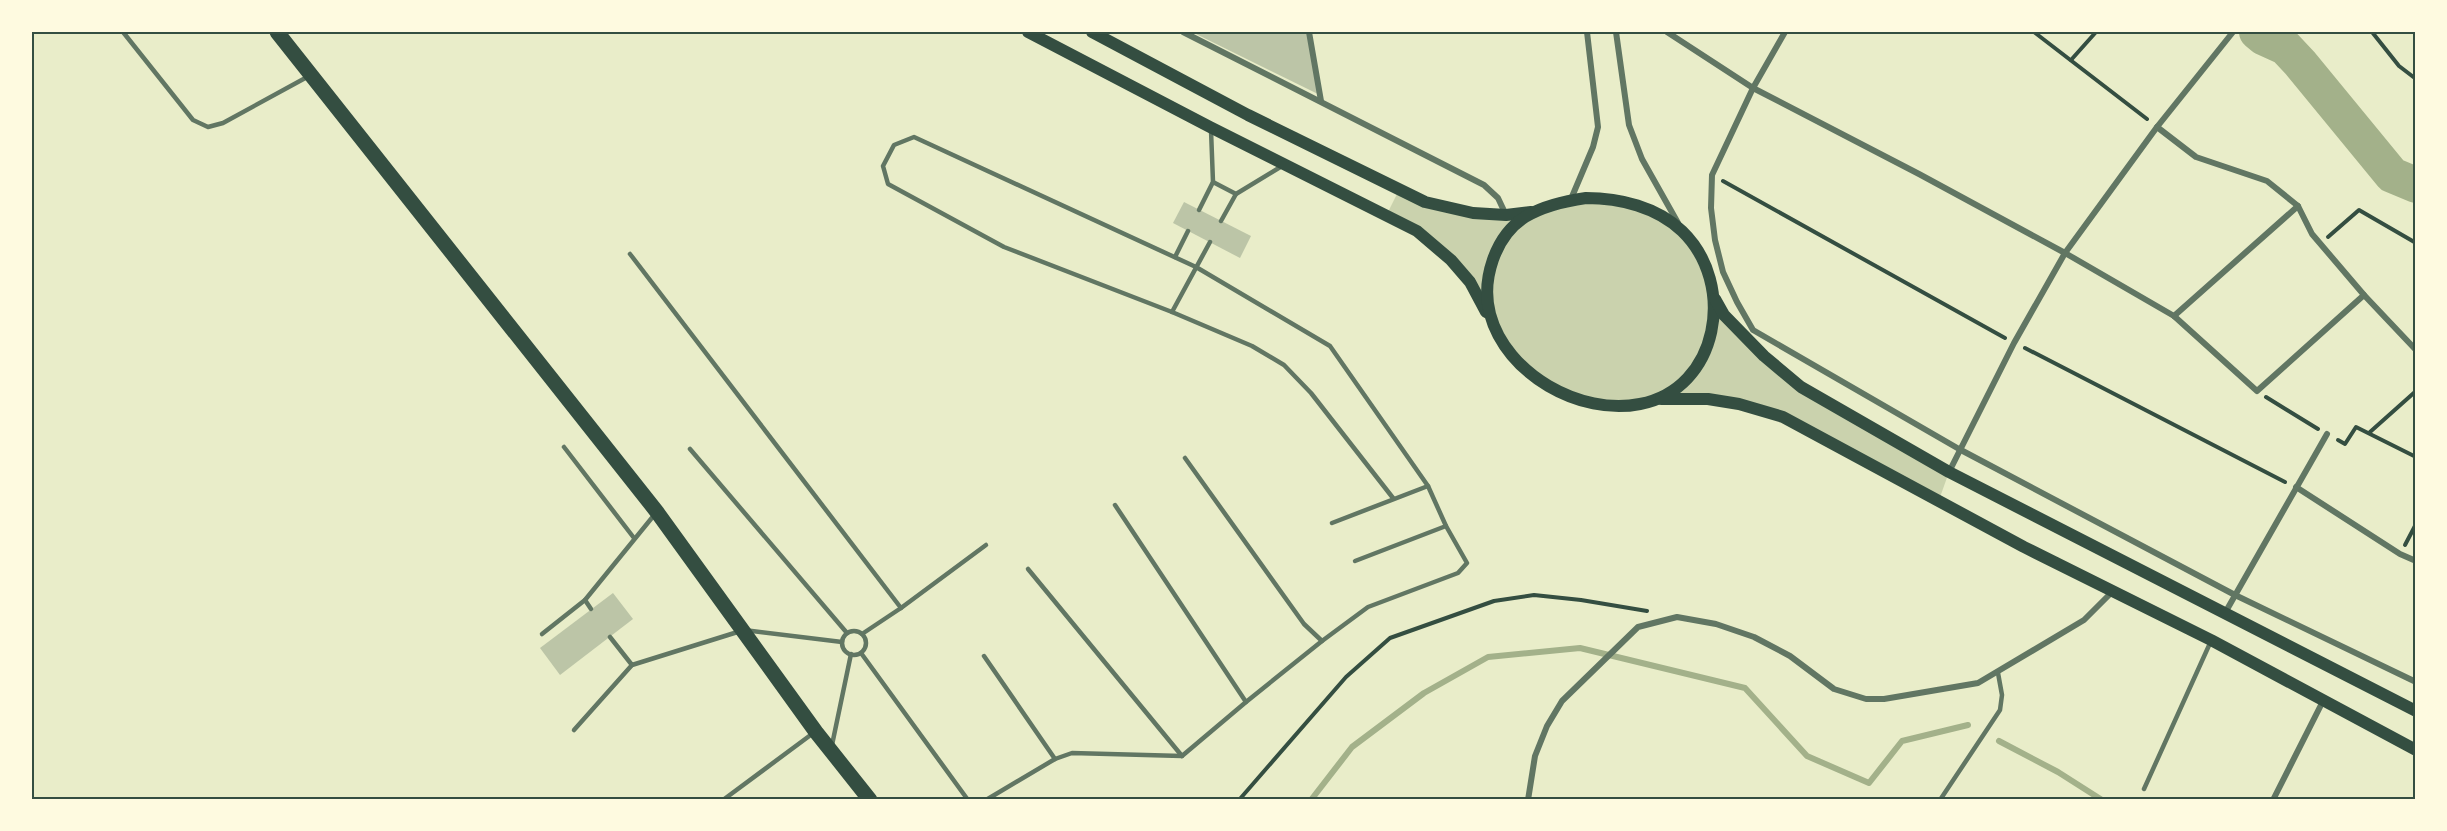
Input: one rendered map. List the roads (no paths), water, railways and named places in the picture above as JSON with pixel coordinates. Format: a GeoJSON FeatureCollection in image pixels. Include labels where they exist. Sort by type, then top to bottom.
{"type":"FeatureCollection","features":[{"type":"Feature","properties":{"kind":"highway"},"geometry":{"type":"LineString","coordinates":[[277,32],[657,512],[816,732],[870,800]]}},
{"type":"Feature","properties":{"kind":"main road"},"geometry":{"type":"LineString","coordinates":[[1028,32],[1417,231],[1437,246],[1470,282],[1508,350],[1524,368],[1544,384],[1565,395],[1588,403],[1612,406],[1637,405],[1661,399],[1708,399],[1739,404],[1784,417],[2024,547],[2211,640],[2415,750]]}},
{"type":"Feature","properties":{"kind":"main road"},"geometry":{"type":"LineString","coordinates":[[1092,32],[1248,115],[1425,202],[1448,208],[1506,215],[1537,211],[1571,201],[1600,198],[1630,203],[1658,215],[1683,232],[1703,263],[1715,299],[1724,315],[1764,356],[1801,387],[1949,472],[2415,711]]}},
{"type":"Feature","properties":{"kind":"main road"},"geometry":{"type":"LineString","coordinates":[[1495,329],[1487,297],[1491,264],[1514,226],[1537,211]]}},
{"type":"Feature","properties":{"kind":"main road"},"geometry":{"type":"LineString","coordinates":[[1661,399],[1685,381],[1703,356],[1713,328],[1715,299]]}},
{"type":"Feature","properties":{"kind":"street"},"geometry":{"type":"LineString","coordinates":[[1183,32],[1484,185],[1498,198],[1506,215]]}},
{"type":"Feature","properties":{"kind":"street"},"geometry":{"type":"LineString","coordinates":[[1309,32],[1321,101]]}},
{"type":"Feature","properties":{"kind":"street"},"geometry":{"type":"LineString","coordinates":[[1571,201],[1593,147],[1598,127],[1587,32]]}},
{"type":"Feature","properties":{"kind":"street"},"geometry":{"type":"LineString","coordinates":[[1617,32],[1629,125],[1642,159],[1683,232]]}},
{"type":"Feature","properties":{"kind":"street"},"geometry":{"type":"LineString","coordinates":[[1667,32],[1753,88],[2065,253],[2174,316],[2257,391],[2364,295]]}},
{"type":"Feature","properties":{"kind":"street"},"geometry":{"type":"LineString","coordinates":[[1785,32],[1753,88],[1712,175],[1711,208],[1715,240],[1724,272],[1737,302],[1754,330],[1959,449],[2235,595],[2415,682]]}},
{"type":"Feature","properties":{"kind":"street"},"geometry":{"type":"LineString","coordinates":[[1949,472],[2014,343],[2065,253],[2157,127],[2233,32]]}},
{"type":"Feature","properties":{"kind":"street"},"geometry":{"type":"LineString","coordinates":[[2157,127],[2196,157],[2266,181],[2298,206],[2312,234],[2415,350]]}},
{"type":"Feature","properties":{"kind":"street"},"geometry":{"type":"LineString","coordinates":[[2174,316],[2298,206]]}},
{"type":"Feature","properties":{"kind":"street"},"geometry":{"type":"LineString","coordinates":[[2225,614],[2327,434]]}},
{"type":"Feature","properties":{"kind":"street"},"geometry":{"type":"LineString","coordinates":[[2296,487],[2400,554],[2415,561]]}},
{"type":"Feature","properties":{"kind":"street"},"geometry":{"type":"LineString","coordinates":[[1528,800],[1535,756],[1546,726],[1562,701],[1638,627],[1677,617],[1716,624],[1754,637],[1790,656],[1834,689],[1866,699],[1884,699],[1978,683],[2084,620],[2114,590]]}},
{"type":"Feature","properties":{"kind":"street"},"geometry":{"type":"LineString","coordinates":[[2273,800],[2323,700]]}},
{"type":"Feature","properties":{"kind":"lane"},"geometry":{"type":"LineString","coordinates":[[123,32],[193,120],[208,127],[223,123],[312,74]]}},
{"type":"Feature","properties":{"kind":"lane"},"geometry":{"type":"LineString","coordinates":[[1199,210],[1213,182],[1210,127]]}},
{"type":"Feature","properties":{"kind":"lane"},"geometry":{"type":"LineString","coordinates":[[986,800],[1054,759],[1072,753],[1182,756],[1322,641],[1368,607],[1458,573],[1467,563],[1446,526],[1428,486],[1330,346],[1175,257],[914,137],[894,145],[883,166],[888,184],[1004,247],[1172,312],[1251,346],[1284,365],[1311,393],[1393,498]]}},
{"type":"Feature","properties":{"kind":"lane"},"geometry":{"type":"LineString","coordinates":[[1221,221],[1236,195],[1285,164]]}},
{"type":"Feature","properties":{"kind":"lane"},"geometry":{"type":"LineString","coordinates":[[1213,182],[1236,195]]}},
{"type":"Feature","properties":{"kind":"lane"},"geometry":{"type":"LineString","coordinates":[[1175,257],[1188,231]]}},
{"type":"Feature","properties":{"kind":"lane"},"geometry":{"type":"LineString","coordinates":[[1172,312],[1210,242]]}},
{"type":"Feature","properties":{"kind":"lane"},"geometry":{"type":"LineString","coordinates":[[630,255],[901,608]]}},
{"type":"Feature","properties":{"kind":"lane"},"geometry":{"type":"LineString","coordinates":[[564,447],[634,538]]}},
{"type":"Feature","properties":{"kind":"lane"},"geometry":{"type":"LineString","coordinates":[[690,449],[847,633]]}},
{"type":"Feature","properties":{"kind":"lane"},"geometry":{"type":"LineString","coordinates":[[1185,458],[1304,624],[1322,641]]}},
{"type":"Feature","properties":{"kind":"lane"},"geometry":{"type":"LineString","coordinates":[[1332,523],[1428,486]]}},
{"type":"Feature","properties":{"kind":"lane"},"geometry":{"type":"LineString","coordinates":[[1115,505],[1246,702]]}},
{"type":"Feature","properties":{"kind":"lane"},"geometry":{"type":"LineString","coordinates":[[542,634],[585,600],[657,512]]}},
{"type":"Feature","properties":{"kind":"lane"},"geometry":{"type":"LineString","coordinates":[[1355,561],[1446,526]]}},
{"type":"Feature","properties":{"kind":"lane"},"geometry":{"type":"LineString","coordinates":[[862,634],[986,545]]}},
{"type":"Feature","properties":{"kind":"lane"},"geometry":{"type":"LineString","coordinates":[[1028,568],[1182,756]]}},
{"type":"Feature","properties":{"kind":"lane"},"geometry":{"type":"LineString","coordinates":[[585,600],[591,609]]}},
{"type":"Feature","properties":{"kind":"lane"},"geometry":{"type":"LineString","coordinates":[[574,730],[632,665],[744,630],[842,642]]}},
{"type":"Feature","properties":{"kind":"lane"},"geometry":{"type":"LineString","coordinates":[[857,631],[862,634],[866,644],[861,653],[851,654],[843,647],[842,642],[847,633],[857,631]]}},
{"type":"Feature","properties":{"kind":"lane"},"geometry":{"type":"LineString","coordinates":[[610,637],[632,665]]}},
{"type":"Feature","properties":{"kind":"lane"},"geometry":{"type":"LineString","coordinates":[[2144,789],[2211,640]]}},
{"type":"Feature","properties":{"kind":"lane"},"geometry":{"type":"LineString","coordinates":[[861,653],[968,800]]}},
{"type":"Feature","properties":{"kind":"lane"},"geometry":{"type":"LineString","coordinates":[[831,751],[851,654]]}},
{"type":"Feature","properties":{"kind":"lane"},"geometry":{"type":"LineString","coordinates":[[984,656],[1054,759]]}},
{"type":"Feature","properties":{"kind":"lane"},"geometry":{"type":"LineString","coordinates":[[1940,800],[2000,710],[2002,695],[1998,673]]}},
{"type":"Feature","properties":{"kind":"lane"},"geometry":{"type":"LineString","coordinates":[[723,800],[816,732]]}},
{"type":"Feature","properties":{"kind":"waterway"},"geometry":{"type":"LineString","coordinates":[[2257,32],[2285,47],[2392,175],[2416,185]]}},
{"type":"Feature","properties":{"kind":"waterway"},"geometry":{"type":"LineString","coordinates":[[1311,800],[1352,747],[1424,693],[1488,657],[1580,648],[1745,688],[1807,756],[1869,783],[1902,741],[1968,725]]}},
{"type":"Feature","properties":{"kind":"waterway"},"geometry":{"type":"LineString","coordinates":[[1999,741],[2058,772],[2102,800]]}}]}
